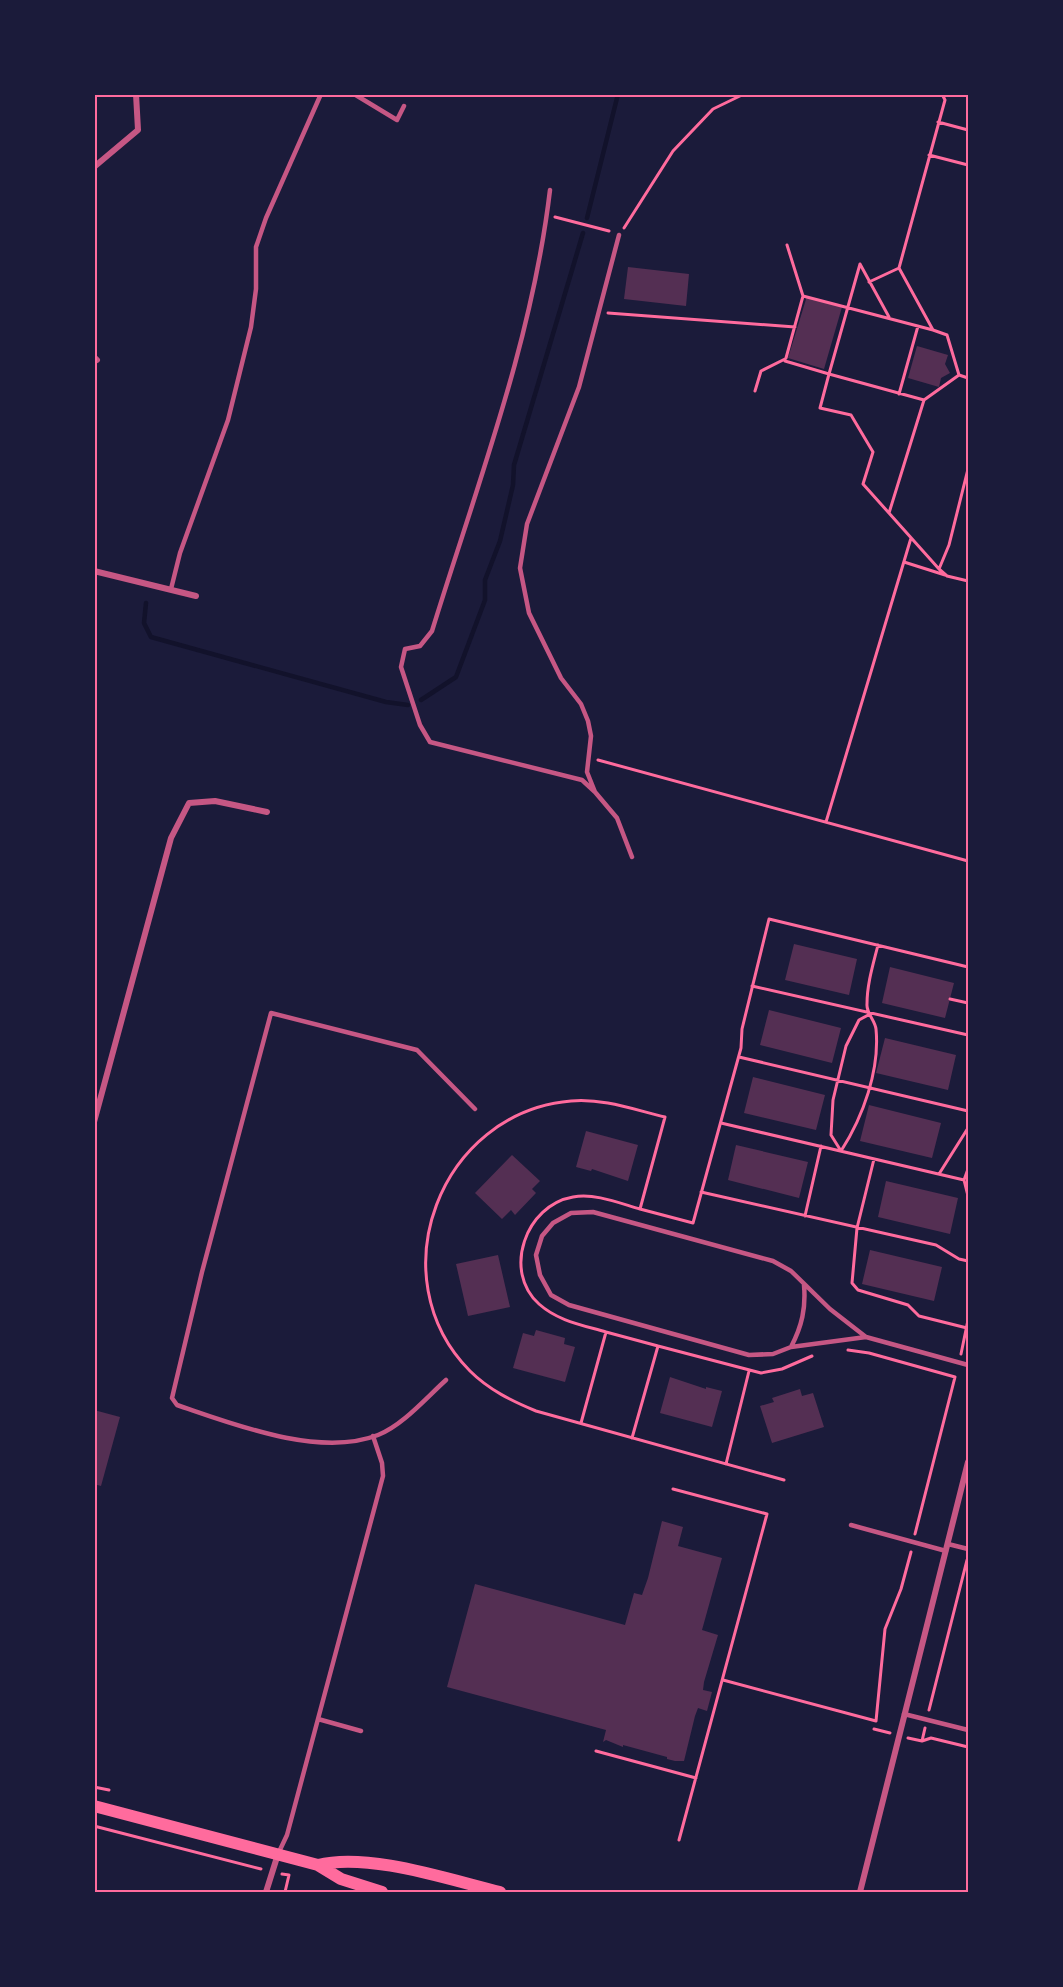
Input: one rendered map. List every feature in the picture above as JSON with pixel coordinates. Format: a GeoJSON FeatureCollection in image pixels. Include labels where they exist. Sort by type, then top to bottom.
{"type":"FeatureCollection","features":[{"type":"Feature","properties":{"kind":"main road"},"geometry":{"type":"LineString","coordinates":[[94,1806],[318,1865],[341,1879],[382,1893]]}},
{"type":"Feature","properties":{"kind":"main road"},"geometry":{"type":"LineString","coordinates":[[318,1865],[339,1860],[370,1864],[423,1873],[500,1893]]}},
{"type":"Feature","properties":{"kind":"street"},"geometry":{"type":"LineString","coordinates":[[94,167],[138,130],[136,94]]}},
{"type":"Feature","properties":{"kind":"street"},"geometry":{"type":"LineString","coordinates":[[94,571],[196,596]]}},
{"type":"Feature","properties":{"kind":"street"},"geometry":{"type":"LineString","coordinates":[[94,1122],[171,838],[189,803],[215,801],[267,812]]}},
{"type":"Feature","properties":{"kind":"street"},"geometry":{"type":"LineString","coordinates":[[860,1893],[969,1462]]}},
{"type":"Feature","properties":{"kind":"street"},"geometry":{"type":"LineString","coordinates":[[266,1893],[278,1854]]}},
{"type":"Feature","properties":{"kind":"lane"},"geometry":{"type":"LineString","coordinates":[[171,589],[180,553],[228,420],[248,339],[256,289],[256,247],[266,218],[321,94]]}},
{"type":"Feature","properties":{"kind":"lane"},"geometry":{"type":"LineString","coordinates":[[354,94],[397,120],[404,106]]}},
{"type":"Feature","properties":{"kind":"lane"},"geometry":{"type":"LineString","coordinates":[[550,190],[548,215],[531,311],[502,413],[432,631],[420,646],[405,649],[401,667],[420,725],[430,742],[582,780],[617,818],[632,857]]}},
{"type":"Feature","properties":{"kind":"lane"},"geometry":{"type":"LineString","coordinates":[[595,792],[587,772],[591,736],[588,721],[581,704],[561,678],[529,613],[520,568],[527,524],[579,387],[601,312],[619,235]]}},
{"type":"Feature","properties":{"kind":"lane"},"geometry":{"type":"LineString","coordinates":[[446,1380],[401,1419],[373,1436],[347,1442],[315,1443],[233,1424],[177,1405],[172,1398],[202,1272],[271,1013],[417,1050],[475,1109]]}},
{"type":"Feature","properties":{"kind":"lane"},"geometry":{"type":"LineString","coordinates":[[866,1337],[830,1309],[791,1272],[773,1261],[593,1212],[571,1213],[553,1223],[542,1236],[536,1255],[540,1275],[551,1295],[569,1305],[749,1355],[773,1354],[791,1347],[866,1337],[969,1365]]}},
{"type":"Feature","properties":{"kind":"lane"},"geometry":{"type":"LineString","coordinates":[[791,1347],[800,1330],[806,1305],[804,1285]]}},
{"type":"Feature","properties":{"kind":"lane"},"geometry":{"type":"LineString","coordinates":[[278,1854],[287,1835],[383,1476],[382,1463],[373,1436]]}},
{"type":"Feature","properties":{"kind":"lane"},"geometry":{"type":"LineString","coordinates":[[851,1525],[913,1542],[969,1550]]}},
{"type":"Feature","properties":{"kind":"lane"},"geometry":{"type":"LineString","coordinates":[[904,1714],[969,1730]]}},
{"type":"Feature","properties":{"kind":"lane"},"geometry":{"type":"LineString","coordinates":[[318,1719],[361,1731]]}},
{"type":"Feature","properties":{"kind":"path"},"geometry":{"type":"LineString","coordinates":[[548,215],[619,235],[673,151],[713,109],[744,94]]}},
{"type":"Feature","properties":{"kind":"path"},"geometry":{"type":"LineString","coordinates":[[933,330],[899,268],[928,155],[945,100],[942,94]]}},
{"type":"Feature","properties":{"kind":"path"},"geometry":{"type":"LineString","coordinates":[[938,122],[969,130]]}},
{"type":"Feature","properties":{"kind":"path"},"geometry":{"type":"LineString","coordinates":[[928,155],[969,165]]}},
{"type":"Feature","properties":{"kind":"path"},"geometry":{"type":"LineString","coordinates":[[755,391],[761,371],[785,359],[803,296],[787,245]]}},
{"type":"Feature","properties":{"kind":"path"},"geometry":{"type":"LineString","coordinates":[[889,317],[860,264],[820,408],[851,416],[873,452],[863,484],[947,576]]}},
{"type":"Feature","properties":{"kind":"path"},"geometry":{"type":"LineString","coordinates":[[869,282],[899,268]]}},
{"type":"Feature","properties":{"kind":"path"},"geometry":{"type":"LineString","coordinates":[[803,296],[889,317],[947,335],[959,375]]}},
{"type":"Feature","properties":{"kind":"path"},"geometry":{"type":"LineString","coordinates":[[601,312],[795,327]]}},
{"type":"Feature","properties":{"kind":"path"},"geometry":{"type":"LineString","coordinates":[[899,394],[918,326]]}},
{"type":"Feature","properties":{"kind":"path"},"geometry":{"type":"LineString","coordinates":[[785,359],[785,361],[829,374],[924,400]]}},
{"type":"Feature","properties":{"kind":"path"},"geometry":{"type":"LineString","coordinates":[[959,375],[969,378]]}},
{"type":"Feature","properties":{"kind":"path"},"geometry":{"type":"LineString","coordinates":[[889,513],[924,400],[959,375]]}},
{"type":"Feature","properties":{"kind":"path"},"geometry":{"type":"LineString","coordinates":[[939,569],[949,545],[969,469]]}},
{"type":"Feature","properties":{"kind":"path"},"geometry":{"type":"LineString","coordinates":[[826,822],[911,538]]}},
{"type":"Feature","properties":{"kind":"path"},"geometry":{"type":"LineString","coordinates":[[904,562],[968,581]]}},
{"type":"Feature","properties":{"kind":"path"},"geometry":{"type":"LineString","coordinates":[[588,757],[969,861]]}},
{"type":"Feature","properties":{"kind":"path"},"geometry":{"type":"LineString","coordinates":[[640,1209],[693,1223],[739,1057],[742,1029],[769,919],[969,967]]}},
{"type":"Feature","properties":{"kind":"path"},"geometry":{"type":"LineString","coordinates":[[841,1151],[853,1132],[869,1088],[876,1056],[876,1027],[866,1008],[869,982],[879,945]]}},
{"type":"Feature","properties":{"kind":"path"},"geometry":{"type":"LineString","coordinates":[[752,986],[969,1035]]}},
{"type":"Feature","properties":{"kind":"path"},"geometry":{"type":"LineString","coordinates":[[950,999],[969,1003]]}},
{"type":"Feature","properties":{"kind":"path"},"geometry":{"type":"LineString","coordinates":[[841,1151],[831,1135],[833,1100],[846,1046],[859,1020],[870,1014]]}},
{"type":"Feature","properties":{"kind":"path"},"geometry":{"type":"LineString","coordinates":[[739,1057],[969,1111]]}},
{"type":"Feature","properties":{"kind":"path"},"geometry":{"type":"LineString","coordinates":[[721,1123],[964,1180]]}},
{"type":"Feature","properties":{"kind":"path"},"geometry":{"type":"LineString","coordinates":[[939,1174],[969,1128]]}},
{"type":"Feature","properties":{"kind":"path"},"geometry":{"type":"LineString","coordinates":[[804,1216],[821,1146]]}},
{"type":"Feature","properties":{"kind":"path"},"geometry":{"type":"LineString","coordinates":[[874,1159],[857,1228],[852,1283],[858,1290],[908,1305],[919,1316],[967,1328]]}},
{"type":"Feature","properties":{"kind":"path"},"geometry":{"type":"LineString","coordinates":[[969,1169],[964,1180],[969,1196]]}},
{"type":"Feature","properties":{"kind":"path"},"geometry":{"type":"LineString","coordinates":[[701,1192],[936,1245],[958,1259],[969,1261]]}},
{"type":"Feature","properties":{"kind":"path"},"geometry":{"type":"LineString","coordinates":[[723,1680],[876,1721],[885,1629],[901,1589],[969,1320]]}},
{"type":"Feature","properties":{"kind":"path"},"geometry":{"type":"LineString","coordinates":[[606,1332],[761,1373],[782,1369],[819,1354]]}},
{"type":"Feature","properties":{"kind":"path"},"geometry":{"type":"LineString","coordinates":[[632,1438],[658,1346]]}},
{"type":"Feature","properties":{"kind":"path"},"geometry":{"type":"LineString","coordinates":[[837,1351],[869,1353],[955,1377]]}},
{"type":"Feature","properties":{"kind":"path"},"geometry":{"type":"LineString","coordinates":[[726,1464],[749,1371]]}},
{"type":"Feature","properties":{"kind":"path"},"geometry":{"type":"LineString","coordinates":[[607,1431],[784,1480]]}},
{"type":"Feature","properties":{"kind":"path"},"geometry":{"type":"LineString","coordinates":[[673,1489],[767,1514],[679,1840]]}},
{"type":"Feature","properties":{"kind":"path"},"geometry":{"type":"LineString","coordinates":[[922,1741],[969,1550]]}},
{"type":"Feature","properties":{"kind":"path"},"geometry":{"type":"LineString","coordinates":[[874,1729],[922,1741],[931,1738],[969,1747]]}},
{"type":"Feature","properties":{"kind":"path"},"geometry":{"type":"LineString","coordinates":[[596,1751],[696,1778]]}},
{"type":"Feature","properties":{"kind":"path"},"geometry":{"type":"LineString","coordinates":[[94,1786],[109,1790]]}},
{"type":"Feature","properties":{"kind":"path"},"geometry":{"type":"LineString","coordinates":[[94,1826],[289,1875],[285,1893]]}},
{"type":"Feature","properties":{"kind":"building"},"geometry":{"type":"Polygon","coordinates":[[[628,267],[689,274],[686,306],[624,299],[628,267]]]}},
{"type":"Feature","properties":{"kind":"building"},"geometry":{"type":"Polygon","coordinates":[[[807,296],[842,307],[824,369],[788,358],[807,296]]]}},
{"type":"Feature","properties":{"kind":"building"},"geometry":{"type":"Polygon","coordinates":[[[917,346],[948,355],[945,364],[950,373],[941,378],[939,387],[908,378],[917,346]]]}},
{"type":"Feature","properties":{"kind":"building"},"geometry":{"type":"Polygon","coordinates":[[[794,944],[857,959],[849,995],[785,980],[794,944]]]}},
{"type":"Feature","properties":{"kind":"building"},"geometry":{"type":"Polygon","coordinates":[[[890,967],[954,983],[945,1018],[882,1003],[890,967]]]}},
{"type":"Feature","properties":{"kind":"building"},"geometry":{"type":"Polygon","coordinates":[[[769,1010],[841,1028],[832,1063],[760,1045],[769,1010]]]}},
{"type":"Feature","properties":{"kind":"building"},"geometry":{"type":"Polygon","coordinates":[[[885,1038],[956,1055],[948,1090],[876,1073],[885,1038]]]}},
{"type":"Feature","properties":{"kind":"building"},"geometry":{"type":"Polygon","coordinates":[[[753,1077],[825,1095],[816,1130],[744,1113],[753,1077]]]}},
{"type":"Feature","properties":{"kind":"building"},"geometry":{"type":"Polygon","coordinates":[[[869,1105],[941,1123],[932,1158],[860,1141],[869,1105]]]}},
{"type":"Feature","properties":{"kind":"building"},"geometry":{"type":"Polygon","coordinates":[[[586,1131],[638,1145],[628,1181],[592,1169],[591,1171],[576,1167],[586,1131]]]}},
{"type":"Feature","properties":{"kind":"building"},"geometry":{"type":"Polygon","coordinates":[[[736,1145],[808,1162],[799,1198],[728,1180],[736,1145]]]}},
{"type":"Feature","properties":{"kind":"building"},"geometry":{"type":"Polygon","coordinates":[[[512,1155],[540,1181],[532,1189],[536,1193],[515,1215],[511,1210],[502,1219],[475,1193],[512,1155]]]}},
{"type":"Feature","properties":{"kind":"building"},"geometry":{"type":"Polygon","coordinates":[[[886,1181],[958,1198],[950,1234],[878,1217],[886,1181]]]}},
{"type":"Feature","properties":{"kind":"building"},"geometry":{"type":"Polygon","coordinates":[[[870,1250],[942,1267],[934,1301],[862,1284],[870,1250]]]}},
{"type":"Feature","properties":{"kind":"building"},"geometry":{"type":"Polygon","coordinates":[[[498,1255],[510,1307],[468,1316],[456,1264],[498,1255]]]}},
{"type":"Feature","properties":{"kind":"building"},"geometry":{"type":"Polygon","coordinates":[[[536,1330],[565,1338],[564,1344],[575,1347],[565,1382],[513,1368],[523,1333],[534,1336],[536,1330]]]}},
{"type":"Feature","properties":{"kind":"building"},"geometry":{"type":"Polygon","coordinates":[[[670,1377],[706,1389],[706,1387],[722,1391],[712,1427],[660,1413],[670,1377]]]}},
{"type":"Feature","properties":{"kind":"building"},"geometry":{"type":"Polygon","coordinates":[[[800,1389],[802,1396],[813,1393],[824,1427],[772,1443],[760,1406],[774,1402],[772,1398],[800,1389]]]}},
{"type":"Feature","properties":{"kind":"building"},"geometry":{"type":"Polygon","coordinates":[[[94,1410],[120,1417],[101,1486],[94,1484],[94,1410]]]}},
{"type":"Feature","properties":{"kind":"building"},"geometry":{"type":"Polygon","coordinates":[[[662,1521],[683,1527],[678,1546],[722,1558],[702,1630],[718,1635],[703,1690],[712,1692],[707,1711],[698,1708],[684,1761],[667,1759],[667,1757],[623,1745],[623,1747],[606,1740],[603,1742],[606,1730],[447,1687],[475,1584],[625,1625],[634,1593],[642,1595],[662,1521]]]}},
{"type":"Feature","properties":{"kind":"waterway"},"geometry":{"type":"LineString","coordinates":[[587,218],[618,94]]}},
{"type":"Feature","properties":{"kind":"waterway"},"geometry":{"type":"LineString","coordinates":[[421,700],[456,677],[485,600],[485,580],[500,541],[513,485],[514,465],[583,233]]}},
{"type":"Feature","properties":{"kind":"waterway"},"geometry":{"type":"LineString","coordinates":[[146,603],[144,623],[151,637],[386,702],[408,705]]}}]}
